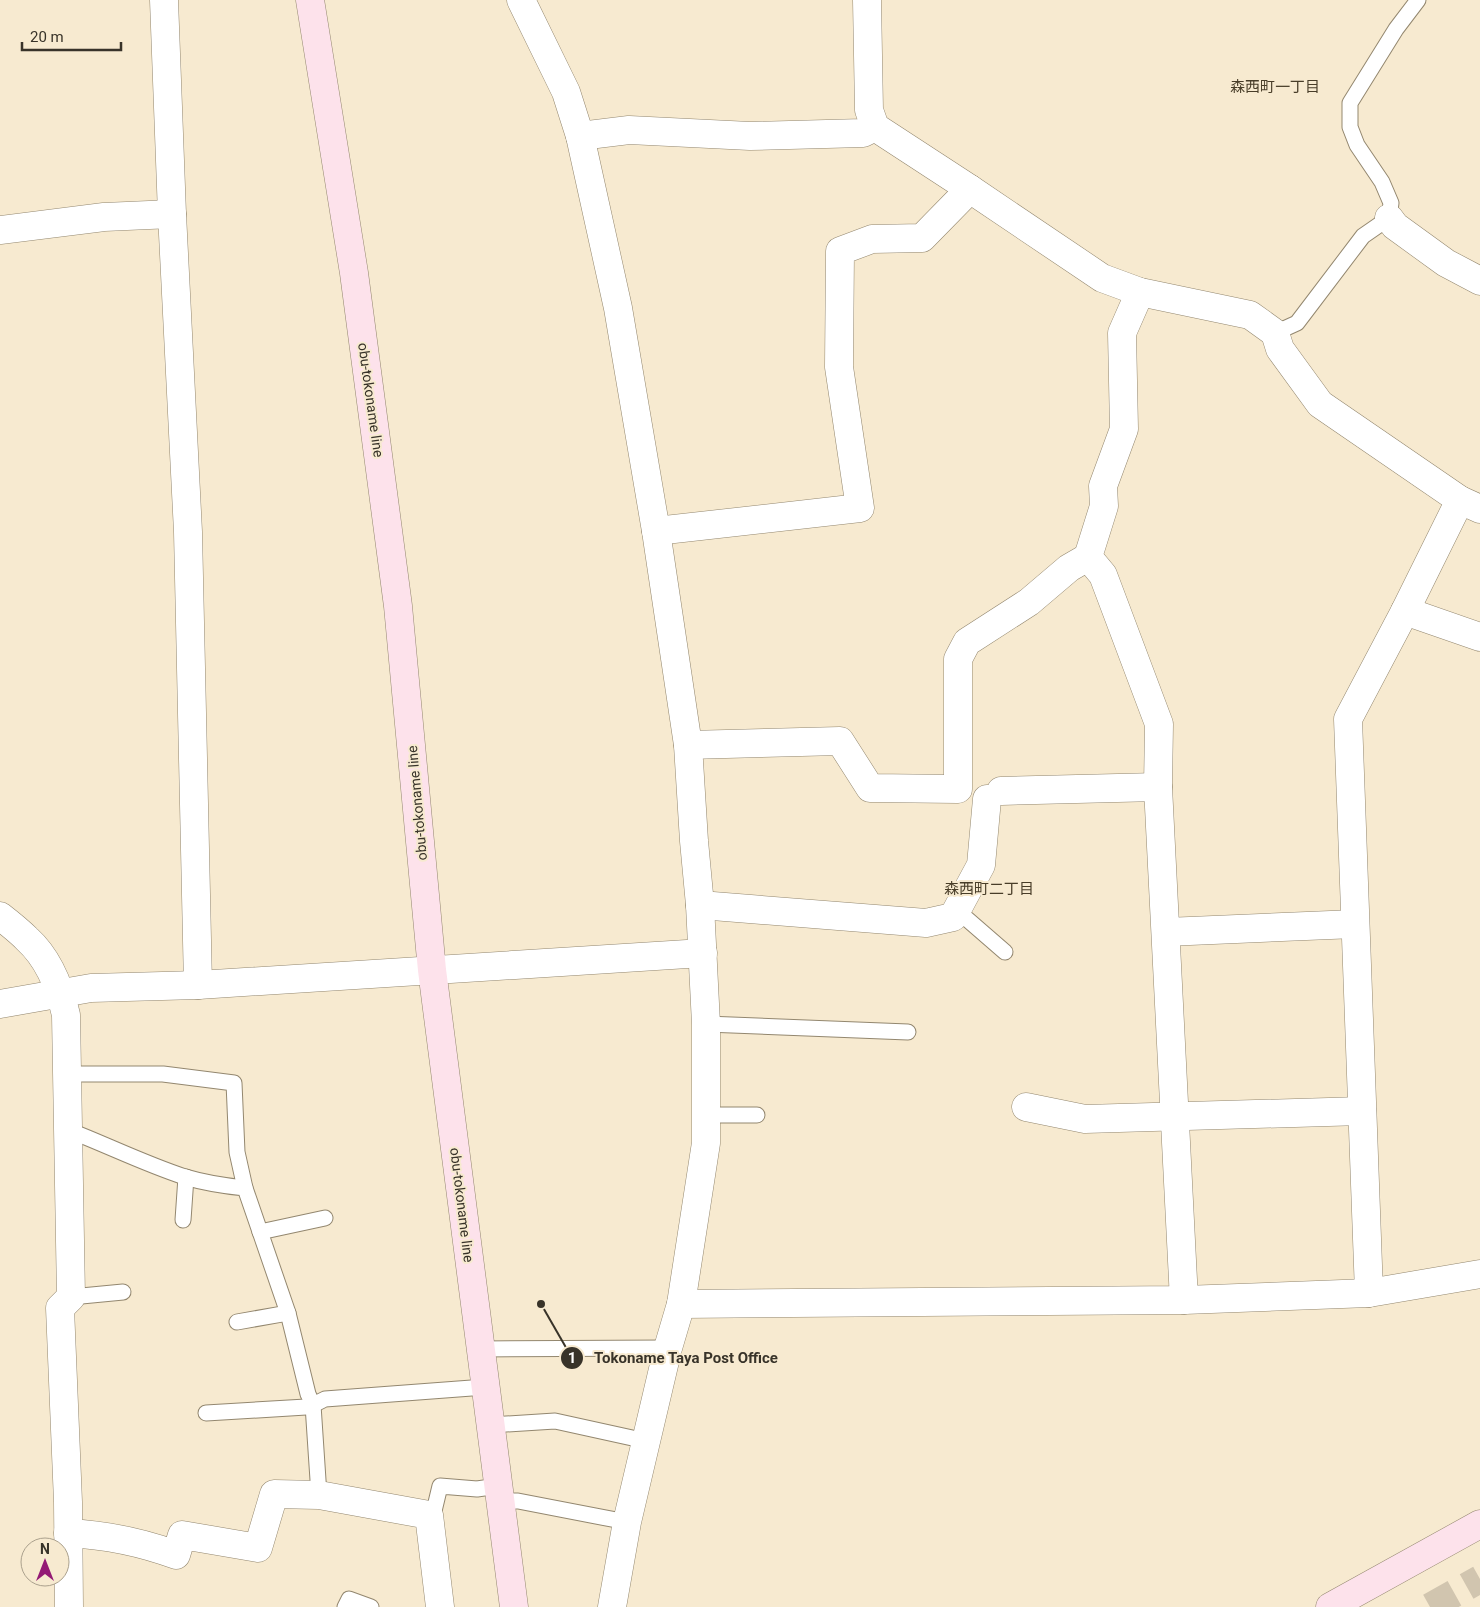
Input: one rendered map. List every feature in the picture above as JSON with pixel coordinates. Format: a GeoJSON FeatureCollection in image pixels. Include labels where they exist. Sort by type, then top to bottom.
{"type":"FeatureCollection","features":[{"type":"Feature","properties":{"kind":"main road","name":"obu-tokoname line"},"geometry":{"type":"LineString","coordinates":[[310,0],[354,273],[398,606],[432,970],[514,1607]]}},
{"type":"Feature","properties":{"kind":"main road"},"geometry":{"type":"LineString","coordinates":[[1330,1607],[1480,1524]]}},
{"type":"Feature","properties":{"kind":"street"},"geometry":{"type":"LineString","coordinates":[[164,0],[172,214],[188,532],[198,985]]}},
{"type":"Feature","properties":{"kind":"street"},"geometry":{"type":"LineString","coordinates":[[521,0],[566,92],[580,136],[618,308],[656,531],[688,745],[703,953],[706,1024],[706,1143],[680,1304],[627,1522],[612,1607]]}},
{"type":"Feature","properties":{"kind":"street"},"geometry":{"type":"LineString","coordinates":[[867,0],[869,110],[875,127],[1102,278],[1140,292],[1250,315],[1275,333],[1280,348],[1320,404],[1470,505],[1406,612],[1348,719],[1369,1293]]}},
{"type":"Feature","properties":{"kind":"street"},"geometry":{"type":"LineString","coordinates":[[580,136],[629,130],[760,136],[863,133],[875,127]]}},
{"type":"Feature","properties":{"kind":"street"},"geometry":{"type":"LineString","coordinates":[[656,531],[860,508],[839,367],[840,251],[872,239],[922,238],[970,189]]}},
{"type":"Feature","properties":{"kind":"street"},"geometry":{"type":"LineString","coordinates":[[0,230],[104,217],[172,214]]}},
{"type":"Feature","properties":{"kind":"street"},"geometry":{"type":"LineString","coordinates":[[1389,218],[1395,226],[1446,263],[1480,280]]}},
{"type":"Feature","properties":{"kind":"street"},"geometry":{"type":"LineString","coordinates":[[688,745],[840,741],[870,788],[958,789],[958,659],[967,642],[1029,602],[1069,568],[1088,556],[1104,506],[1103,486],[1124,429],[1122,333],[1140,292]]}},
{"type":"Feature","properties":{"kind":"street"},"geometry":{"type":"LineString","coordinates":[[1088,556],[1103,575],[1160,724],[1158,786],[1184,1300]]}},
{"type":"Feature","properties":{"kind":"street"},"geometry":{"type":"LineString","coordinates":[[1406,612],[1480,637]]}},
{"type":"Feature","properties":{"kind":"street"},"geometry":{"type":"LineString","coordinates":[[700,904],[926,923],[953,917],[981,865],[994,795],[1158,786]]}},
{"type":"Feature","properties":{"kind":"street"},"geometry":{"type":"LineString","coordinates":[[0,916],[29,940],[44,960],[61,994],[66,1015],[71,1297],[60,1308],[68,1533],[68,1607]]}},
{"type":"Feature","properties":{"kind":"street"},"geometry":{"type":"LineString","coordinates":[[1166,932],[1355,924]]}},
{"type":"Feature","properties":{"kind":"street"},"geometry":{"type":"LineString","coordinates":[[0,1004],[91,988],[198,985],[703,953]]}},
{"type":"Feature","properties":{"kind":"street"},"geometry":{"type":"LineString","coordinates":[[1026,1107],[1085,1119],[1175,1118],[1362,1111]]}},
{"type":"Feature","properties":{"kind":"street"},"geometry":{"type":"LineString","coordinates":[[680,1304],[1184,1300],[1369,1293],[1480,1274]]}},
{"type":"Feature","properties":{"kind":"street"},"geometry":{"type":"LineString","coordinates":[[68,1533],[113,1538],[147,1545],[176,1555],[182,1535],[258,1548],[274,1494],[319,1495],[429,1516],[440,1607]]}},
{"type":"Feature","properties":{"kind":"lane"},"geometry":{"type":"LineString","coordinates":[[1275,333],[1297,323],[1363,236],[1389,218],[1390,203],[1382,182],[1357,145],[1350,127],[1350,103],[1396,28],[1418,0]]}},
{"type":"Feature","properties":{"kind":"lane"},"geometry":{"type":"LineString","coordinates":[[953,917],[967,919],[1005,952]]}},
{"type":"Feature","properties":{"kind":"lane"},"geometry":{"type":"LineString","coordinates":[[706,1024],[908,1032]]}},
{"type":"Feature","properties":{"kind":"lane"},"geometry":{"type":"LineString","coordinates":[[67,1074],[163,1074],[234,1083],[237,1152],[246,1188],[288,1313],[308,1394],[313,1405],[319,1495]]}},
{"type":"Feature","properties":{"kind":"lane"},"geometry":{"type":"LineString","coordinates":[[705,1115],[757,1115]]}},
{"type":"Feature","properties":{"kind":"lane"},"geometry":{"type":"LineString","coordinates":[[68,1130],[119,1152],[186,1177],[210,1183],[246,1188]]}},
{"type":"Feature","properties":{"kind":"lane"},"geometry":{"type":"LineString","coordinates":[[183,1220],[186,1177]]}},
{"type":"Feature","properties":{"kind":"lane"},"geometry":{"type":"LineString","coordinates":[[260,1232],[325,1218]]}},
{"type":"Feature","properties":{"kind":"lane"},"geometry":{"type":"LineString","coordinates":[[71,1297],[123,1292]]}},
{"type":"Feature","properties":{"kind":"lane"},"geometry":{"type":"LineString","coordinates":[[237,1322],[288,1313]]}},
{"type":"Feature","properties":{"kind":"lane"},"geometry":{"type":"LineString","coordinates":[[480,1349],[668,1348]]}},
{"type":"Feature","properties":{"kind":"lane"},"geometry":{"type":"LineString","coordinates":[[206,1413],[313,1405],[325,1399],[485,1387]]}},
{"type":"Feature","properties":{"kind":"lane"},"geometry":{"type":"LineString","coordinates":[[490,1425],[555,1421],[646,1441]]}},
{"type":"Feature","properties":{"kind":"lane"},"geometry":{"type":"LineString","coordinates":[[429,1516],[434,1510],[440,1486],[477,1489],[518,1501],[627,1522]]}},
{"type":"Feature","properties":{"kind":"lane"},"geometry":{"type":"LineString","coordinates":[[345,1607],[349,1600],[371,1607]]}},
{"type":"Feature","properties":{"kind":"tunnel"},"geometry":{"type":"LineString","coordinates":[[1430,1607],[1480,1579]]}},
{"type":"Feature","properties":{"kind":"place","name":"Tokoname Taya Post Office"},"geometry":{"type":"Point","coordinates":[541,1304]}},
{"type":"Feature","properties":{"kind":"district","name":"森西町一丁目"},"geometry":{"type":"Point","coordinates":[1275,87]}},
{"type":"Feature","properties":{"kind":"district","name":"森西町二丁目"},"geometry":{"type":"Point","coordinates":[989,889]}}]}
